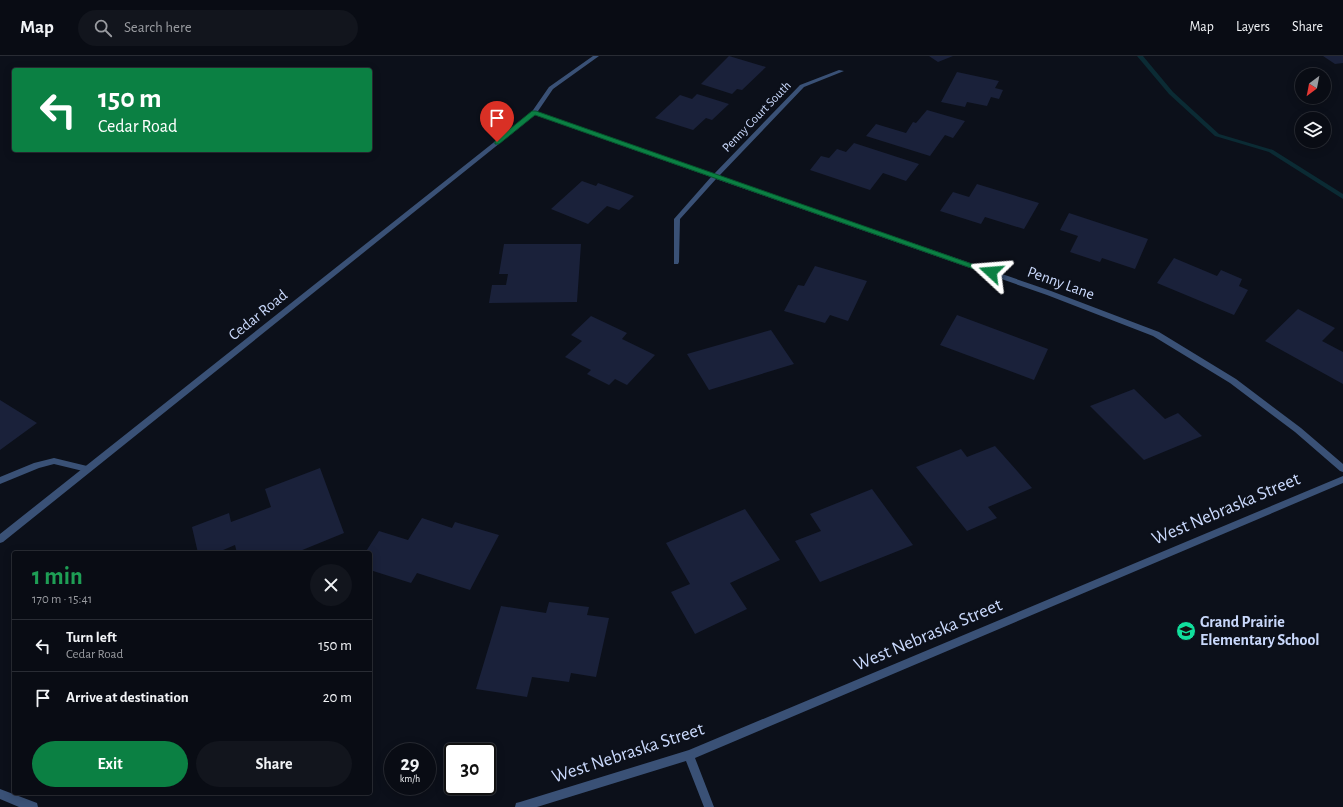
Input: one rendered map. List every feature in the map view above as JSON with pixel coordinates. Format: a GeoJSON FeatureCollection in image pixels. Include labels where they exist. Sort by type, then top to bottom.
{"type":"FeatureCollection","features":[{"type":"Feature","properties":{"kind":"street","name":"Cedar Road"},"geometry":{"type":"LineString","coordinates":[[0,539],[534,113],[551,88],[596,56]]}},
{"type":"Feature","properties":{"kind":"street","name":"Penny Court South"},"geometry":{"type":"LineString","coordinates":[[676,262],[677,219],[715,176],[802,86],[841,71]]}},
{"type":"Feature","properties":{"kind":"street","name":"Penny Lane"},"geometry":{"type":"LineString","coordinates":[[534,113],[1049,293],[1156,334],[1233,381],[1298,430],[1343,469]]}},
{"type":"Feature","properties":{"kind":"street"},"geometry":{"type":"LineString","coordinates":[[0,481],[37,465],[54,461],[88,469]]}},
{"type":"Feature","properties":{"kind":"street","name":"West Nebraska Street"},"geometry":{"type":"LineString","coordinates":[[520,807],[689,755],[1343,479]]}},
{"type":"Feature","properties":{"kind":"street"},"geometry":{"type":"LineString","coordinates":[[689,755],[709,807]]}},
{"type":"Feature","properties":{"kind":"street"},"geometry":{"type":"LineString","coordinates":[[0,794],[33,807]]}},
{"type":"Feature","properties":{"kind":"building"},"geometry":{"type":"Polygon","coordinates":[[[729,56],[766,67],[742,90],[737,89],[732,94],[701,84],[729,56]]]}},
{"type":"Feature","properties":{"kind":"building"},"geometry":{"type":"Polygon","coordinates":[[[929,56],[953,56],[938,62],[929,56]]]}},
{"type":"Feature","properties":{"kind":"building"},"geometry":{"type":"Polygon","coordinates":[[[1323,56],[1343,56],[1343,63],[1335,64],[1323,56]]]}},
{"type":"Feature","properties":{"kind":"building"},"geometry":{"type":"Polygon","coordinates":[[[957,72],[999,81],[995,88],[1003,90],[999,99],[991,97],[987,106],[967,102],[965,107],[941,102],[957,72]]]}},
{"type":"Feature","properties":{"kind":"building"},"geometry":{"type":"Polygon","coordinates":[[[697,94],[729,104],[712,120],[706,118],[693,130],[655,118],[680,95],[692,99],[697,94]]]}},
{"type":"Feature","properties":{"kind":"building"},"geometry":{"type":"Polygon","coordinates":[[[927,110],[965,121],[953,138],[945,135],[930,156],[866,136],[876,124],[906,133],[913,122],[916,123],[927,110]]]}},
{"type":"Feature","properties":{"kind":"building"},"geometry":{"type":"Polygon","coordinates":[[[854,143],[919,164],[906,181],[883,173],[870,190],[810,170],[821,156],[829,158],[837,149],[846,152],[854,143]]]}},
{"type":"Feature","properties":{"kind":"building"},"geometry":{"type":"Polygon","coordinates":[[[582,181],[596,186],[598,183],[634,196],[619,210],[607,206],[588,224],[551,209],[582,181]]]}},
{"type":"Feature","properties":{"kind":"building"},"geometry":{"type":"Polygon","coordinates":[[[977,184],[1039,203],[1024,229],[985,217],[981,224],[940,211],[953,192],[969,197],[977,184]]]}},
{"type":"Feature","properties":{"kind":"building"},"geometry":{"type":"Polygon","coordinates":[[[1069,213],[1148,239],[1135,269],[1102,258],[1100,262],[1070,252],[1078,236],[1060,230],[1069,213]]]}},
{"type":"Feature","properties":{"kind":"building"},"geometry":{"type":"Polygon","coordinates":[[[504,244],[581,244],[577,302],[489,303],[492,285],[506,285],[508,274],[499,274],[504,244]]]}},
{"type":"Feature","properties":{"kind":"building"},"geometry":{"type":"Polygon","coordinates":[[[1174,258],[1217,276],[1221,270],[1242,279],[1239,286],[1248,290],[1234,315],[1157,283],[1174,258]]]}},
{"type":"Feature","properties":{"kind":"building"},"geometry":{"type":"Polygon","coordinates":[[[815,266],[867,281],[848,321],[830,315],[825,323],[784,311],[798,285],[804,286],[815,266]]]}},
{"type":"Feature","properties":{"kind":"building"},"geometry":{"type":"Polygon","coordinates":[[[1298,309],[1335,328],[1322,341],[1343,352],[1343,384],[1265,341],[1298,309]]]}},
{"type":"Feature","properties":{"kind":"building"},"geometry":{"type":"Polygon","coordinates":[[[957,315],[1048,349],[1034,380],[940,345],[957,315]]]}},
{"type":"Feature","properties":{"kind":"building"},"geometry":{"type":"Polygon","coordinates":[[[591,316],[627,333],[622,339],[655,355],[627,385],[615,379],[609,385],[587,374],[591,370],[565,357],[582,341],[571,335],[591,316]]]}},
{"type":"Feature","properties":{"kind":"building"},"geometry":{"type":"Polygon","coordinates":[[[771,330],[794,364],[709,390],[687,354],[771,330]]]}},
{"type":"Feature","properties":{"kind":"building"},"geometry":{"type":"Polygon","coordinates":[[[1134,389],[1165,419],[1178,413],[1202,436],[1144,460],[1090,406],[1134,389]]]}},
{"type":"Feature","properties":{"kind":"building"},"geometry":{"type":"Polygon","coordinates":[[[0,400],[37,423],[0,450],[0,400]]]}},
{"type":"Feature","properties":{"kind":"building"},"geometry":{"type":"Polygon","coordinates":[[[995,446],[1032,488],[988,507],[997,518],[967,531],[916,467],[961,449],[967,457],[995,446]]]}},
{"type":"Feature","properties":{"kind":"building"},"geometry":{"type":"Polygon","coordinates":[[[320,468],[344,533],[300,551],[236,551],[235,545],[221,551],[198,551],[192,527],[229,513],[231,522],[271,507],[265,489],[320,468]]]}},
{"type":"Feature","properties":{"kind":"building"},"geometry":{"type":"Polygon","coordinates":[[[872,489],[913,545],[820,582],[795,541],[821,531],[810,514],[872,489]]]}},
{"type":"Feature","properties":{"kind":"building"},"geometry":{"type":"Polygon","coordinates":[[[745,509],[780,560],[730,583],[747,609],[695,634],[671,592],[690,584],[666,543],[745,509]]]}},
{"type":"Feature","properties":{"kind":"building"},"geometry":{"type":"Polygon","coordinates":[[[422,518],[452,528],[455,522],[499,535],[470,590],[417,573],[411,583],[372,571],[372,551],[366,551],[379,531],[408,540],[422,518]]]}},
{"type":"Feature","properties":{"kind":"building"},"geometry":{"type":"Polygon","coordinates":[[[549,602],[589,607],[587,615],[609,618],[596,677],[571,673],[569,682],[532,677],[527,697],[476,689],[501,606],[546,613],[549,602]]]}},
{"type":"Feature","properties":{"kind":"waterway"},"geometry":{"type":"LineString","coordinates":[[1140,56],[1171,93],[1217,135],[1271,151],[1343,197]]}},
{"type":"Feature","properties":{"kind":"place","name":"Grand Prairie Elementary School"},"geometry":{"type":"Point","coordinates":[1186,631]}},
{"type":"Feature","properties":{"kind":"route"},"geometry":{"type":"LineString","coordinates":[[497,142],[534,113],[991,272]]}}]}
